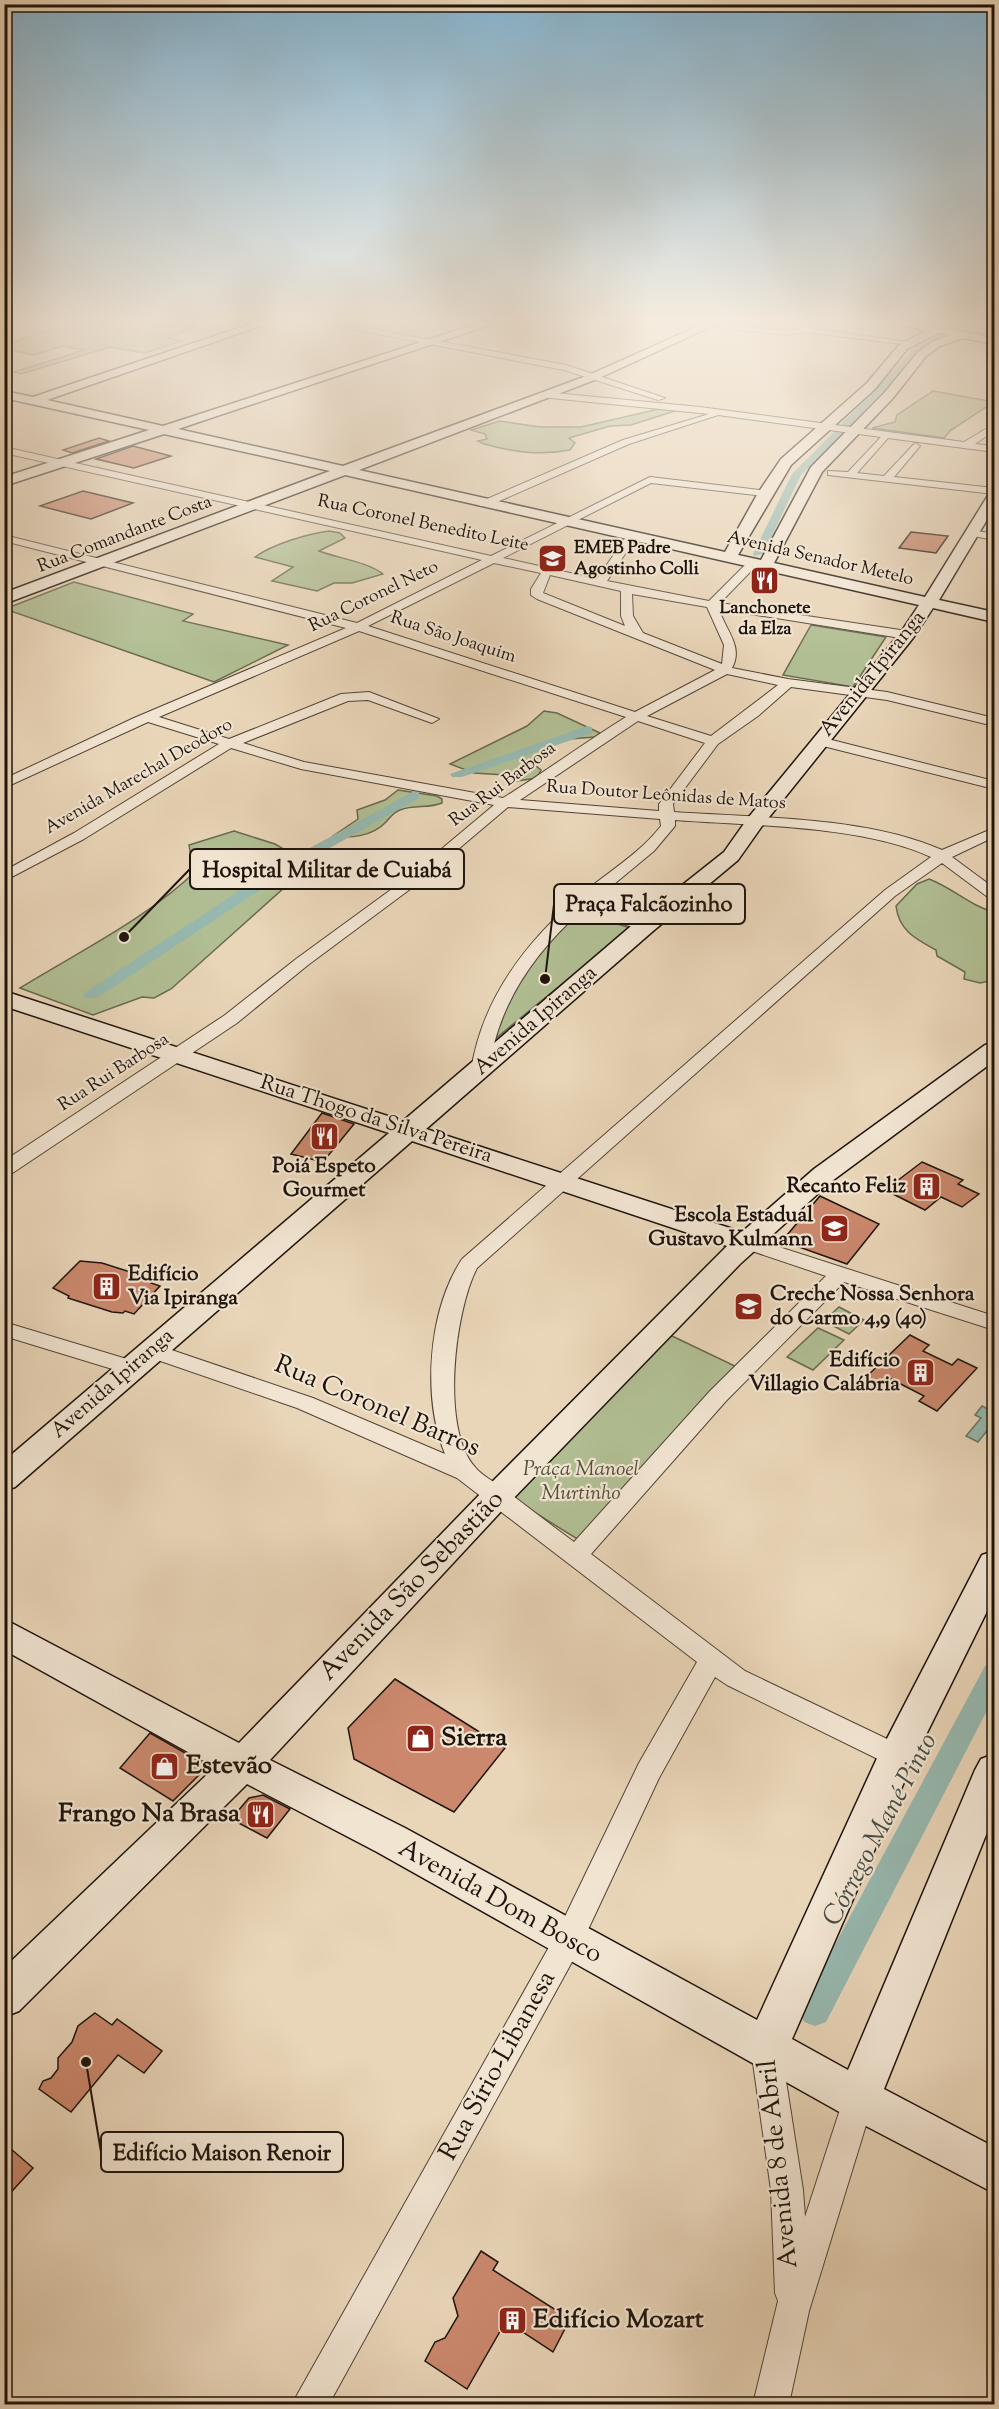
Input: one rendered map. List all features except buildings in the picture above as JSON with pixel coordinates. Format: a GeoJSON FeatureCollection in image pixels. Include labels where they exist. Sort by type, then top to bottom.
{"type":"FeatureCollection","features":[{"type":"Feature","properties":{"kind":"street"},"geometry":{"type":"LineString","coordinates":[[4,482],[157,430]]}},
{"type":"Feature","properties":{"kind":"street","name":"Avenida Senador Metelo"},"geometry":{"type":"LineString","coordinates":[[160,430],[994,617]]}},
{"type":"Feature","properties":{"kind":"street","name":"Rua Comandante Costa"},"geometry":{"type":"LineString","coordinates":[[4,599],[452,430]]}},
{"type":"Feature","properties":{"kind":"street"},"geometry":{"type":"LineString","coordinates":[[484,504],[626,442],[663,430]]}},
{"type":"Feature","properties":{"kind":"street"},"geometry":{"type":"LineString","coordinates":[[729,558],[765,493],[786,462],[821,430]]}},
{"type":"Feature","properties":{"kind":"street"},"geometry":{"type":"LineString","coordinates":[[725,670],[732,661],[733,652],[713,613],[712,604],[759,565],[808,480],[854,430]]}},
{"type":"Feature","properties":{"kind":"street"},"geometry":{"type":"LineString","coordinates":[[857,430],[994,449]]}},
{"type":"Feature","properties":{"kind":"street"},"geometry":{"type":"LineString","coordinates":[[966,445],[989,430]]}},
{"type":"Feature","properties":{"kind":"street"},"geometry":{"type":"LineString","coordinates":[[850,475],[884,440]]}},
{"type":"Feature","properties":{"kind":"street"},"geometry":{"type":"LineString","coordinates":[[886,480],[915,446]]}},
{"type":"Feature","properties":{"kind":"street","name":"Rua Coronel Benedito Leite"},"geometry":{"type":"LineString","coordinates":[[4,450],[495,557],[627,589],[907,635]]}},
{"type":"Feature","properties":{"kind":"street"},"geometry":{"type":"LineString","coordinates":[[831,473],[994,491]]}},
{"type":"Feature","properties":{"kind":"street","name":"Rua Coronel Neto"},"geometry":{"type":"LineString","coordinates":[[4,784],[148,718],[358,627],[650,480],[765,493]]}},
{"type":"Feature","properties":{"kind":"street","name":"Avenida Ipiranga"},"geometry":{"type":"LineString","coordinates":[[4,1479],[151,1350],[480,1071],[645,926],[731,856],[858,692],[907,635],[929,604],[994,497]]}},
{"type":"Feature","properties":{"kind":"street"},"geometry":{"type":"LineString","coordinates":[[972,533],[994,537]]}},
{"type":"Feature","properties":{"kind":"street"},"geometry":{"type":"LineString","coordinates":[[601,582],[632,536]]}},
{"type":"Feature","properties":{"kind":"street","name":"Rua São Joaquim"},"geometry":{"type":"LineString","coordinates":[[4,538],[358,627],[713,741]]}},
{"type":"Feature","properties":{"kind":"street"},"geometry":{"type":"LineString","coordinates":[[548,570],[537,589],[537,595],[725,670],[788,683],[887,696],[994,722]]}},
{"type":"Feature","properties":{"kind":"street"},"geometry":{"type":"LineString","coordinates":[[627,589],[626,618],[630,629],[640,637]]}},
{"type":"Feature","properties":{"kind":"street","name":"Rua Rui Barbosa"},"geometry":{"type":"LineString","coordinates":[[4,1170],[231,1019],[302,962],[412,881],[505,803],[565,766],[576,754],[638,716],[725,670]]}},
{"type":"Feature","properties":{"kind":"street"},"geometry":{"type":"LineString","coordinates":[[480,1071],[487,1030],[514,980],[546,936],[578,905],[658,839],[668,826],[666,804],[713,741],[753,713],[788,683]]}},
{"type":"Feature","properties":{"kind":"street","name":"Avenida Marechal Deodoro"},"geometry":{"type":"LineString","coordinates":[[4,878],[79,836],[228,744],[291,718],[359,694],[384,700],[432,719]]}},
{"type":"Feature","properties":{"kind":"street","name":"Rua Doutor Leônidas de Matos"},"geometry":{"type":"LineString","coordinates":[[148,718],[302,765],[370,780],[505,803],[853,830],[920,846],[942,856],[994,895]]}},
{"type":"Feature","properties":{"kind":"street"},"geometry":{"type":"LineString","coordinates":[[820,741],[994,786]]}},
{"type":"Feature","properties":{"kind":"street"},"geometry":{"type":"LineString","coordinates":[[465,1472],[452,1443],[444,1396],[450,1321],[462,1276],[469,1264],[890,893],[942,856],[994,832]]}},
{"type":"Feature","properties":{"kind":"street"},"geometry":{"type":"LineString","coordinates":[[578,905],[645,926]]}},
{"type":"Feature","properties":{"kind":"street","name":"Rua Thogo da Silva Pereira"},"geometry":{"type":"LineString","coordinates":[[4,998],[747,1243]]}},
{"type":"Feature","properties":{"kind":"street","name":"Avenida São Sebastião"},"geometry":{"type":"LineString","coordinates":[[4,1996],[243,1764],[496,1497],[747,1243],[839,1163],[994,1050]]}},
{"type":"Feature","properties":{"kind":"street"},"geometry":{"type":"LineString","coordinates":[[747,1243],[994,1323]]}},
{"type":"Feature","properties":{"kind":"street"},"geometry":{"type":"LineString","coordinates":[[576,1555],[733,1382],[840,1274]]}},
{"type":"Feature","properties":{"kind":"street"},"geometry":{"type":"LineString","coordinates":[[4,1329],[132,1368]]}},
{"type":"Feature","properties":{"kind":"street","name":"Rua Coronel Barros"},"geometry":{"type":"LineString","coordinates":[[151,1350],[305,1403],[465,1472],[736,1678],[897,1756]]}},
{"type":"Feature","properties":{"kind":"street","name":"Avenida 8 de Abril"},"geometry":{"type":"LineString","coordinates":[[792,2311],[787,2190],[766,2049],[897,1756],[994,1564]]}},
{"type":"Feature","properties":{"kind":"street","name":"Avenida Dom Bosco"},"geometry":{"type":"LineString","coordinates":[[4,1633],[243,1764],[391,1840],[568,1941],[994,2171]]}},
{"type":"Feature","properties":{"kind":"street","name":"Rua Sírio-Libanesa"},"geometry":{"type":"LineString","coordinates":[[310,2404],[568,1941],[650,1771],[711,1661]]}},
{"type":"Feature","properties":{"kind":"street","name":"Avenida 8 de Abril"},"geometry":{"type":"LineString","coordinates":[[771,2404],[792,2311],[858,2099],[994,1770]]}},
{"type":"Feature","properties":{"kind":"green space"},"geometry":{"type":"Polygon","coordinates":[[[472,430],[595,430],[569,438],[575,443],[570,450],[548,453],[516,451],[478,441],[487,439],[485,434],[472,430]]]}},
{"type":"Feature","properties":{"kind":"green space"},"geometry":{"type":"Polygon","coordinates":[[[889,430],[951,430],[944,438],[889,430]]]}},
{"type":"Feature","properties":{"kind":"green space"},"geometry":{"type":"Polygon","coordinates":[[[329,531],[340,533],[345,538],[319,551],[361,563],[383,574],[352,583],[334,583],[317,591],[272,581],[293,567],[255,557],[290,540],[329,531]]]}},
{"type":"Feature","properties":{"kind":"green space"},"geometry":{"type":"Polygon","coordinates":[[[74,582],[193,614],[183,621],[288,645],[214,682],[5,609],[74,582]]]}},
{"type":"Feature","properties":{"kind":"green space"},"geometry":{"type":"Polygon","coordinates":[[[811,625],[886,637],[853,687],[783,675],[811,625]]]}},
{"type":"Feature","properties":{"kind":"green space"},"geometry":{"type":"Polygon","coordinates":[[[544,711],[557,713],[600,733],[595,737],[569,739],[547,746],[551,752],[544,757],[528,760],[541,770],[537,778],[517,781],[505,775],[474,773],[450,764],[527,726],[544,711]]]}},
{"type":"Feature","properties":{"kind":"green space"},"geometry":{"type":"Polygon","coordinates":[[[398,790],[437,796],[442,799],[442,803],[398,811],[375,831],[354,837],[333,836],[358,819],[357,810],[385,800],[398,790]]]}},
{"type":"Feature","properties":{"kind":"green space"},"geometry":{"type":"Polygon","coordinates":[[[234,831],[275,844],[292,854],[317,858],[317,866],[306,877],[284,888],[171,989],[154,998],[142,997],[93,1015],[20,988],[113,933],[178,887],[198,869],[191,857],[189,845],[234,831]]]}},
{"type":"Feature","properties":{"kind":"green space"},"geometry":{"type":"Polygon","coordinates":[[[929,879],[977,906],[994,912],[994,980],[980,983],[964,979],[965,972],[937,956],[936,950],[915,938],[901,922],[896,906],[917,884],[929,879]]]}},
{"type":"Feature","properties":{"kind":"green space"},"geometry":{"type":"Polygon","coordinates":[[[580,912],[630,928],[495,1039],[506,1003],[527,969],[580,912]]]}},
{"type":"Feature","properties":{"kind":"green space"},"geometry":{"type":"Polygon","coordinates":[[[839,1307],[864,1320],[849,1334],[824,1321],[839,1307]]]}},
{"type":"Feature","properties":{"kind":"green space"},"geometry":{"type":"Polygon","coordinates":[[[818,1328],[844,1340],[813,1370],[787,1357],[818,1328]]]}},
{"type":"Feature","properties":{"kind":"green space","name":"Praça Manoel Murtinho"},"geometry":{"type":"Polygon","coordinates":[[[670,1335],[739,1368],[579,1540],[513,1499],[670,1335]]]}},
{"type":"Feature","properties":{"kind":"water"},"geometry":{"type":"Polygon","coordinates":[[[982,1406],[994,1412],[994,1422],[978,1442],[966,1436],[981,1418],[975,1415],[982,1406]]]}},
{"type":"Feature","properties":{"kind":"waterway"},"geometry":{"type":"LineString","coordinates":[[758,554],[797,474],[840,431]]}},
{"type":"Feature","properties":{"kind":"waterway"},"geometry":{"type":"LineString","coordinates":[[457,774],[587,730]]}},
{"type":"Feature","properties":{"kind":"waterway"},"geometry":{"type":"LineString","coordinates":[[91,994],[282,869],[414,795]]}},
{"type":"Feature","properties":{"kind":"waterway","name":"Córrego Mané Pinto"},"geometry":{"type":"LineString","coordinates":[[815,2012],[994,1673]]}},
{"type":"Feature","properties":{"kind":"place","name":"EMEB Padre Agostinho Colli"},"geometry":{"type":"Point","coordinates":[553,559]}},
{"type":"Feature","properties":{"kind":"place","name":"Lanchonete da Elza"},"geometry":{"type":"Point","coordinates":[765,580]}},
{"type":"Feature","properties":{"kind":"place","name":"Hospital Militar de Cuiabá"},"geometry":{"type":"Point","coordinates":[124,937]}},
{"type":"Feature","properties":{"kind":"place","name":"Praça Falcãozinho"},"geometry":{"type":"Point","coordinates":[545,979]}},
{"type":"Feature","properties":{"kind":"place","name":"Poiá Espeto Gourmet"},"geometry":{"type":"Point","coordinates":[324,1136]}},
{"type":"Feature","properties":{"kind":"place","name":"Recanto Feliz"},"geometry":{"type":"Point","coordinates":[927,1187]}},
{"type":"Feature","properties":{"kind":"place","name":"Escola Estadual Gustavo Kulmann"},"geometry":{"type":"Point","coordinates":[834,1228]}},
{"type":"Feature","properties":{"kind":"place","name":"Edifício Via Ipiranga"},"geometry":{"type":"Point","coordinates":[107,1287]}},
{"type":"Feature","properties":{"kind":"place","name":"Creche Nossa Senhora do Carmo 4,9 (40)"},"geometry":{"type":"Point","coordinates":[749,1307]}},
{"type":"Feature","properties":{"kind":"place","name":"Edifício Villagio Calábria"},"geometry":{"type":"Point","coordinates":[921,1373]}},
{"type":"Feature","properties":{"kind":"place","name":"Sierra"},"geometry":{"type":"Point","coordinates":[420,1738]}},
{"type":"Feature","properties":{"kind":"place","name":"Estevão"},"geometry":{"type":"Point","coordinates":[165,1766]}},
{"type":"Feature","properties":{"kind":"place","name":"Frango Na Brasa"},"geometry":{"type":"Point","coordinates":[261,1814]}},
{"type":"Feature","properties":{"kind":"place","name":"Edifício Maison Renoir"},"geometry":{"type":"Point","coordinates":[86,2062]}},
{"type":"Feature","properties":{"kind":"place","name":"Edifício Mozart"},"geometry":{"type":"Point","coordinates":[512,2320]}}]}
